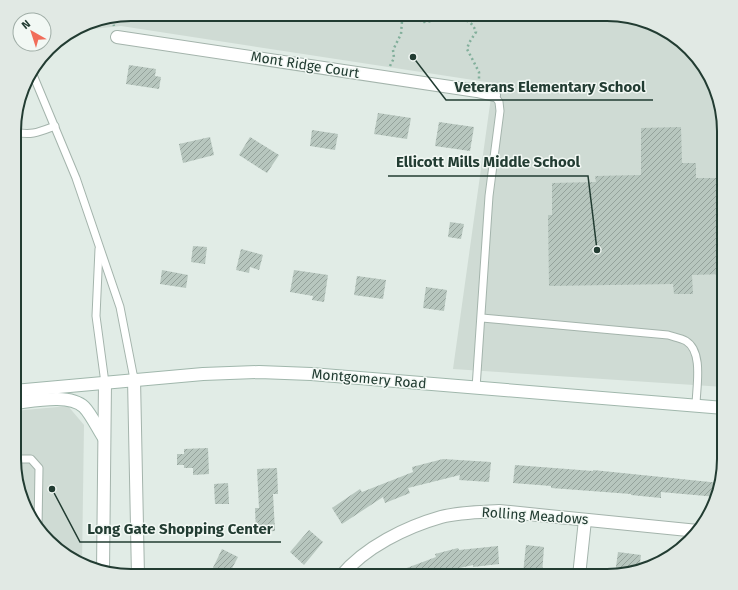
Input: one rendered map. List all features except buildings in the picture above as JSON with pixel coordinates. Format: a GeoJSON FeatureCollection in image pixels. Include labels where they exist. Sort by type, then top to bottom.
{"type":"FeatureCollection","features":[{"type":"Feature","properties":{"kind":"street","name":"Mont Ridge Court"},"geometry":{"type":"LineString","coordinates":[[117,36],[494,95]]}},
{"type":"Feature","properties":{"kind":"street","name":"Montgomery Road"},"geometry":{"type":"LineString","coordinates":[[21,390],[134,379],[259,372],[311,374],[717,408]]}},
{"type":"Feature","properties":{"kind":"street"},"geometry":{"type":"LineString","coordinates":[[134,379],[138,569]]}},
{"type":"Feature","properties":{"kind":"street"},"geometry":{"type":"LineString","coordinates":[[104,565],[105,382]]}},
{"type":"Feature","properties":{"kind":"street"},"geometry":{"type":"LineString","coordinates":[[21,402],[51,399],[75,401],[84,407],[104,438]]}},
{"type":"Feature","properties":{"kind":"street","name":"Rolling Meadows"},"geometry":{"type":"LineString","coordinates":[[348,569],[370,550],[391,537],[415,526],[442,517],[469,512],[499,511],[691,530]]}},
{"type":"Feature","properties":{"kind":"street"},"geometry":{"type":"LineString","coordinates":[[580,569],[585,520]]}},
{"type":"Feature","properties":{"kind":"lane"},"geometry":{"type":"LineString","coordinates":[[34,78],[76,178],[120,307],[134,379]]}},
{"type":"Feature","properties":{"kind":"lane"},"geometry":{"type":"LineString","coordinates":[[476,388],[482,318],[489,196],[500,111],[498,102],[494,95]]}},
{"type":"Feature","properties":{"kind":"lane"},"geometry":{"type":"LineString","coordinates":[[21,134],[26,135],[40,132],[54,126]]}},
{"type":"Feature","properties":{"kind":"lane"},"geometry":{"type":"LineString","coordinates":[[99,244],[96,316],[105,382]]}},
{"type":"Feature","properties":{"kind":"lane"},"geometry":{"type":"LineString","coordinates":[[482,318],[668,335],[686,341],[695,349],[698,358],[696,406]]}},
{"type":"Feature","properties":{"kind":"lane"},"geometry":{"type":"LineString","coordinates":[[21,458],[31,459],[40,468],[38,519]]}},
{"type":"Feature","properties":{"kind":"path"},"geometry":{"type":"LineString","coordinates":[[390,78],[388,71],[394,58],[393,50],[401,34],[402,21]]}},
{"type":"Feature","properties":{"kind":"path"},"geometry":{"type":"LineString","coordinates":[[421,21],[434,21]]}},
{"type":"Feature","properties":{"kind":"path"},"geometry":{"type":"LineString","coordinates":[[468,21],[474,25],[476,32],[469,43],[467,50],[479,72],[480,78],[476,91]]}},
{"type":"Feature","properties":{"kind":"shaded area"},"geometry":{"type":"Polygon","coordinates":[[[131,21],[615,21],[649,29],[662,36],[680,48],[699,70],[711,95],[716,116],[717,387],[453,369],[493,83],[121,26],[89,29],[116,22],[131,21]]]}},
{"type":"Feature","properties":{"kind":"shaded area"},"geometry":{"type":"Polygon","coordinates":[[[68,406],[84,425],[82,557],[70,551],[48,532],[39,520],[29,501],[21,467],[21,410],[68,406]]]}},
{"type":"Feature","properties":{"kind":"place","name":"Veterans Elementary School"},"geometry":{"type":"Point","coordinates":[413,57]}},
{"type":"Feature","properties":{"kind":"place","name":"Ellicott Mills Middle School"},"geometry":{"type":"Point","coordinates":[597,250]}},
{"type":"Feature","properties":{"kind":"place","name":"Long Gate Shopping Center"},"geometry":{"type":"Point","coordinates":[52,489]}}]}
